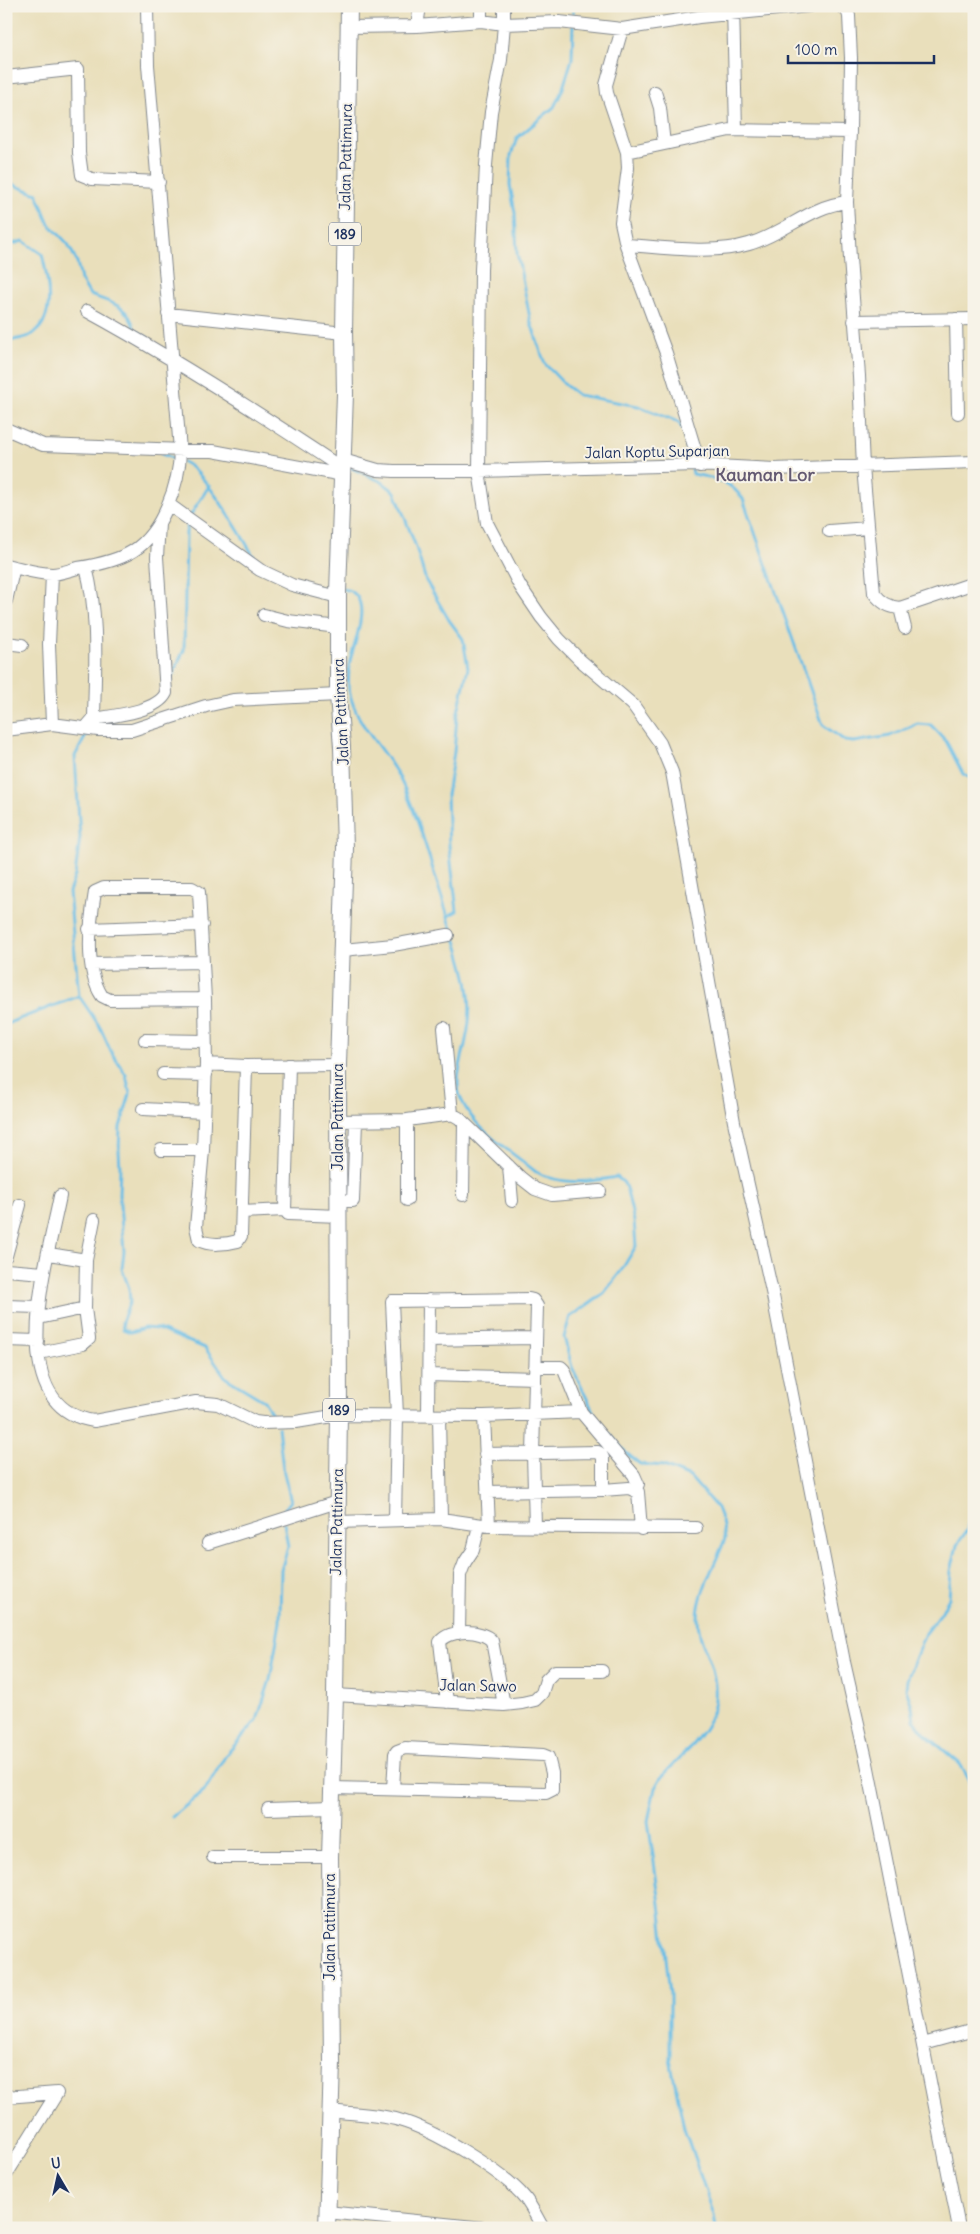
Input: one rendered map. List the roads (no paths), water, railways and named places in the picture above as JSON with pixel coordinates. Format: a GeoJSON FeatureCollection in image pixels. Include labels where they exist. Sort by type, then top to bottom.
{"type":"FeatureCollection","features":[{"type":"Feature","properties":{"kind":"main road","name":"Jalan Pattimura"},"geometry":{"type":"LineString","coordinates":[[327,2220],[330,2111],[330,1857],[335,1695],[339,1415],[338,1065],[343,950],[344,790],[338,695],[338,590],[345,394],[348,6]]}},
{"type":"Feature","properties":{"kind":"street"},"geometry":{"type":"LineString","coordinates":[[6,601],[10,566],[52,574],[108,562],[132,552],[144,543],[159,522],[168,504],[179,457],[159,182],[148,65],[147,6]]}},
{"type":"Feature","properties":{"kind":"street"},"geometry":{"type":"LineString","coordinates":[[417,26],[420,6]]}},
{"type":"Feature","properties":{"kind":"street"},"geometry":{"type":"LineString","coordinates":[[481,6],[481,21]]}},
{"type":"Feature","properties":{"kind":"street"},"geometry":{"type":"LineString","coordinates":[[504,6],[501,60],[491,112],[486,165],[482,270],[479,472],[488,523],[520,586],[541,617],[564,644],[634,705],[660,743],[672,772],[734,1122],[773,1296],[844,1662],[867,1763],[960,2228]]}},
{"type":"Feature","properties":{"kind":"street"},"geometry":{"type":"LineString","coordinates":[[348,27],[417,26],[481,21],[504,24],[558,22],[622,29],[733,10],[809,6]]}},
{"type":"Feature","properties":{"kind":"street"},"geometry":{"type":"LineString","coordinates":[[841,6],[847,10],[849,16],[851,58],[847,202],[863,467],[874,593],[880,600],[891,607],[900,608],[974,583]]}},
{"type":"Feature","properties":{"kind":"street"},"geometry":{"type":"LineString","coordinates":[[733,10],[736,130]]}},
{"type":"Feature","properties":{"kind":"street"},"geometry":{"type":"LineString","coordinates":[[622,29],[606,85],[627,152],[627,176],[621,222],[626,245],[666,353],[698,465]]}},
{"type":"Feature","properties":{"kind":"street"},"geometry":{"type":"LineString","coordinates":[[6,77],[78,69],[79,152],[82,175],[92,179],[159,182]]}},
{"type":"Feature","properties":{"kind":"street"},"geometry":{"type":"LineString","coordinates":[[655,92],[660,108],[664,144]]}},
{"type":"Feature","properties":{"kind":"street"},"geometry":{"type":"LineString","coordinates":[[627,152],[736,130],[850,132]]}},
{"type":"Feature","properties":{"kind":"street"},"geometry":{"type":"LineString","coordinates":[[626,245],[730,248],[751,244],[824,206],[847,202]]}},
{"type":"Feature","properties":{"kind":"street"},"geometry":{"type":"LineString","coordinates":[[87,311],[171,357],[343,466]]}},
{"type":"Feature","properties":{"kind":"street"},"geometry":{"type":"LineString","coordinates":[[168,314],[344,333]]}},
{"type":"Feature","properties":{"kind":"street"},"geometry":{"type":"LineString","coordinates":[[956,319],[958,413]]}},
{"type":"Feature","properties":{"kind":"street"},"geometry":{"type":"LineString","coordinates":[[854,321],[974,319]]}},
{"type":"Feature","properties":{"kind":"street"},"geometry":{"type":"LineString","coordinates":[[6,429],[43,445],[179,457],[213,451],[343,466]]}},
{"type":"Feature","properties":{"kind":"street","name":"Jalan Koptu Suparjan"},"geometry":{"type":"LineString","coordinates":[[343,466],[378,470],[479,472],[698,465],[774,469],[974,462]]}},
{"type":"Feature","properties":{"kind":"street"},"geometry":{"type":"LineString","coordinates":[[168,504],[260,570],[292,585],[338,590]]}},
{"type":"Feature","properties":{"kind":"street"},"geometry":{"type":"LineString","coordinates":[[92,726],[162,700],[166,693],[156,557],[159,522]]}},
{"type":"Feature","properties":{"kind":"street"},"geometry":{"type":"LineString","coordinates":[[829,531],[868,528]]}},
{"type":"Feature","properties":{"kind":"street"},"geometry":{"type":"LineString","coordinates":[[86,567],[91,587],[96,626],[92,726]]}},
{"type":"Feature","properties":{"kind":"street"},"geometry":{"type":"LineString","coordinates":[[52,574],[49,644],[52,724]]}},
{"type":"Feature","properties":{"kind":"street"},"geometry":{"type":"LineString","coordinates":[[900,608],[905,628]]}},
{"type":"Feature","properties":{"kind":"street"},"geometry":{"type":"LineString","coordinates":[[264,615],[288,621],[338,627]]}},
{"type":"Feature","properties":{"kind":"street"},"geometry":{"type":"LineString","coordinates":[[6,644],[22,645]]}},
{"type":"Feature","properties":{"kind":"street"},"geometry":{"type":"LineString","coordinates":[[6,730],[52,724],[132,730],[206,706],[233,700],[338,695]]}},
{"type":"Feature","properties":{"kind":"street"},"geometry":{"type":"LineString","coordinates":[[205,999],[106,999],[99,991],[92,964],[89,929],[95,892],[104,888],[192,888],[198,892],[202,925],[205,999],[206,1069],[203,1150],[196,1227],[199,1240],[209,1243],[238,1241],[242,1229],[246,1066]]}},
{"type":"Feature","properties":{"kind":"street"},"geometry":{"type":"LineString","coordinates":[[89,929],[202,925]]}},
{"type":"Feature","properties":{"kind":"street"},"geometry":{"type":"LineString","coordinates":[[343,950],[393,945],[448,935]]}},
{"type":"Feature","properties":{"kind":"street"},"geometry":{"type":"LineString","coordinates":[[92,964],[203,962]]}},
{"type":"Feature","properties":{"kind":"street"},"geometry":{"type":"LineString","coordinates":[[444,1028],[452,1114]]}},
{"type":"Feature","properties":{"kind":"street"},"geometry":{"type":"LineString","coordinates":[[145,1040],[205,1041]]}},
{"type":"Feature","properties":{"kind":"street"},"geometry":{"type":"LineString","coordinates":[[285,1210],[289,1065]]}},
{"type":"Feature","properties":{"kind":"street"},"geometry":{"type":"LineString","coordinates":[[163,1074],[246,1066],[338,1065]]}},
{"type":"Feature","properties":{"kind":"street"},"geometry":{"type":"LineString","coordinates":[[143,1109],[204,1112]]}},
{"type":"Feature","properties":{"kind":"street"},"geometry":{"type":"LineString","coordinates":[[338,1121],[407,1120],[452,1114],[464,1123],[528,1184],[544,1193],[561,1195],[600,1191]]}},
{"type":"Feature","properties":{"kind":"street"},"geometry":{"type":"LineString","coordinates":[[407,1120],[407,1200]]}},
{"type":"Feature","properties":{"kind":"street"},"geometry":{"type":"LineString","coordinates":[[242,1212],[285,1210],[288,1214],[338,1208],[353,1202],[356,1122]]}},
{"type":"Feature","properties":{"kind":"street"},"geometry":{"type":"LineString","coordinates":[[463,1195],[464,1123]]}},
{"type":"Feature","properties":{"kind":"street"},"geometry":{"type":"LineString","coordinates":[[160,1150],[203,1150]]}},
{"type":"Feature","properties":{"kind":"street"},"geometry":{"type":"LineString","coordinates":[[509,1166],[512,1201]]}},
{"type":"Feature","properties":{"kind":"street"},"geometry":{"type":"LineString","coordinates":[[60,1196],[38,1312],[38,1347],[44,1382],[48,1390],[57,1403],[82,1419],[94,1421],[196,1402],[209,1402],[226,1406],[255,1422],[280,1423],[339,1415],[484,1416],[581,1412]]}},
{"type":"Feature","properties":{"kind":"street"},"geometry":{"type":"LineString","coordinates":[[6,1256],[9,1232],[20,1206]]}},
{"type":"Feature","properties":{"kind":"street"},"geometry":{"type":"LineString","coordinates":[[6,1340],[38,1347],[88,1342],[85,1308],[86,1260],[94,1220]]}},
{"type":"Feature","properties":{"kind":"street"},"geometry":{"type":"LineString","coordinates":[[49,1254],[86,1260]]}},
{"type":"Feature","properties":{"kind":"street"},"geometry":{"type":"LineString","coordinates":[[6,1270],[44,1273]]}},
{"type":"Feature","properties":{"kind":"street"},"geometry":{"type":"LineString","coordinates":[[395,1520],[397,1416],[391,1303],[395,1300],[533,1300],[537,1306],[533,1454],[535,1526]]}},
{"type":"Feature","properties":{"kind":"street"},"geometry":{"type":"LineString","coordinates":[[429,1300],[429,1375],[434,1416],[441,1520]]}},
{"type":"Feature","properties":{"kind":"street"},"geometry":{"type":"LineString","coordinates":[[6,1306],[38,1312],[85,1308]]}},
{"type":"Feature","properties":{"kind":"street"},"geometry":{"type":"LineString","coordinates":[[429,1340],[535,1338]]}},
{"type":"Feature","properties":{"kind":"street"},"geometry":{"type":"LineString","coordinates":[[429,1375],[535,1373],[561,1367],[564,1370],[581,1412],[630,1468],[638,1484],[635,1490]]}},
{"type":"Feature","properties":{"kind":"street"},"geometry":{"type":"LineString","coordinates":[[458,1633],[460,1576],[465,1562],[484,1526],[487,1492],[484,1416]]}},
{"type":"Feature","properties":{"kind":"street"},"geometry":{"type":"LineString","coordinates":[[485,1454],[602,1454],[603,1490]]}},
{"type":"Feature","properties":{"kind":"street"},"geometry":{"type":"LineString","coordinates":[[487,1492],[629,1488],[638,1492],[641,1529]]}},
{"type":"Feature","properties":{"kind":"street"},"geometry":{"type":"LineString","coordinates":[[208,1543],[338,1502]]}},
{"type":"Feature","properties":{"kind":"street"},"geometry":{"type":"LineString","coordinates":[[337,1522],[441,1520],[484,1526],[641,1529],[696,1528]]}},
{"type":"Feature","properties":{"kind":"street"},"geometry":{"type":"LineString","coordinates":[[447,1702],[440,1642],[443,1637],[458,1633],[485,1634],[492,1641],[504,1705]]}},
{"type":"Feature","properties":{"kind":"street","name":"Jalan Sawo"},"geometry":{"type":"LineString","coordinates":[[335,1695],[504,1705],[535,1700],[542,1693],[546,1680],[555,1671],[602,1671]]}},
{"type":"Feature","properties":{"kind":"street"},"geometry":{"type":"LineString","coordinates":[[332,1788],[546,1794],[552,1790],[552,1773],[548,1757],[543,1755],[405,1748],[400,1749],[394,1754],[393,1789]]}},
{"type":"Feature","properties":{"kind":"street"},"geometry":{"type":"LineString","coordinates":[[268,1809],[331,1807]]}},
{"type":"Feature","properties":{"kind":"street"},"geometry":{"type":"LineString","coordinates":[[213,1857],[330,1857]]}},
{"type":"Feature","properties":{"kind":"street"},"geometry":{"type":"LineString","coordinates":[[923,2044],[974,2030]]}},
{"type":"Feature","properties":{"kind":"street"},"geometry":{"type":"LineString","coordinates":[[6,2097],[57,2093],[6,2175]]}},
{"type":"Feature","properties":{"kind":"street"},"geometry":{"type":"LineString","coordinates":[[330,2111],[398,2120],[418,2126],[446,2140],[504,2178],[524,2197],[543,2228]]}},
{"type":"Feature","properties":{"kind":"street"},"geometry":{"type":"LineString","coordinates":[[327,2220],[484,2228]]}},
{"type":"Feature","properties":{"kind":"waterway"},"geometry":{"type":"LineString","coordinates":[[573,6],[573,20]]}},
{"type":"Feature","properties":{"kind":"waterway"},"geometry":{"type":"LineString","coordinates":[[573,26],[572,59],[562,91],[554,107],[517,138],[511,155],[510,185],[515,213],[517,253],[531,323],[545,364],[565,385],[578,395],[638,406],[678,422],[684,431]]}},
{"type":"Feature","properties":{"kind":"waterway"},"geometry":{"type":"LineString","coordinates":[[6,182],[37,194],[49,224],[68,244],[77,262],[81,280],[90,295],[118,306],[128,315],[135,330],[147,338]]}},
{"type":"Feature","properties":{"kind":"waterway"},"geometry":{"type":"LineString","coordinates":[[6,246],[23,241],[42,254],[47,275],[49,299],[44,321],[38,329],[29,336],[6,341]]}},
{"type":"Feature","properties":{"kind":"waterway"},"geometry":{"type":"LineString","coordinates":[[685,437],[690,463]]}},
{"type":"Feature","properties":{"kind":"waterway"},"geometry":{"type":"LineString","coordinates":[[60,451],[94,453]]}},
{"type":"Feature","properties":{"kind":"waterway"},"geometry":{"type":"LineString","coordinates":[[162,454],[177,460]]}},
{"type":"Feature","properties":{"kind":"waterway"},"geometry":{"type":"LineString","coordinates":[[183,462],[192,468],[212,490],[254,557],[262,564]]}},
{"type":"Feature","properties":{"kind":"waterway"},"geometry":{"type":"LineString","coordinates":[[351,468],[382,482],[395,492],[416,547],[426,581],[449,620],[463,639],[468,668],[457,716],[454,752],[447,795],[449,846],[457,911],[448,916]]}},
{"type":"Feature","properties":{"kind":"waterway"},"geometry":{"type":"LineString","coordinates":[[692,469],[693,474],[727,484],[743,499],[823,725],[845,741],[854,742],[890,736],[917,724],[931,725],[946,741],[963,774],[974,780]]}},
{"type":"Feature","properties":{"kind":"waterway"},"geometry":{"type":"LineString","coordinates":[[190,516],[209,486]]}},
{"type":"Feature","properties":{"kind":"waterway"},"geometry":{"type":"LineString","coordinates":[[169,682],[184,650],[186,532],[189,522]]}},
{"type":"Feature","properties":{"kind":"waterway"},"geometry":{"type":"LineString","coordinates":[[343,589],[353,593],[359,599],[361,609],[358,631],[350,661],[348,684],[351,698],[360,720],[394,769],[407,794],[424,840],[466,977],[470,1014],[458,1077],[461,1099],[475,1121],[484,1130],[536,1172],[566,1181],[576,1182],[617,1177],[624,1183],[634,1221],[636,1246],[621,1271],[604,1293],[570,1317],[564,1337],[572,1367],[598,1422],[626,1453],[640,1464],[664,1466],[690,1477],[717,1508],[722,1521],[725,1539],[704,1588],[698,1618],[701,1639],[712,1669],[715,1688],[714,1704],[710,1718],[703,1731],[660,1779],[655,1788],[648,1821],[670,1994],[670,2059],[684,2128],[714,2215],[716,2228]]}},
{"type":"Feature","properties":{"kind":"waterway"},"geometry":{"type":"LineString","coordinates":[[6,1026],[11,1022],[79,996],[69,892],[75,875],[80,837],[75,756],[88,732]]}},
{"type":"Feature","properties":{"kind":"waterway"},"geometry":{"type":"LineString","coordinates":[[79,996],[100,1027],[111,1052],[126,1075],[130,1094],[120,1127],[119,1151],[119,1194],[124,1251],[122,1269],[129,1288],[130,1301],[122,1322],[123,1329],[131,1332],[144,1328],[158,1329],[205,1348],[226,1378],[264,1401],[275,1419]]}},
{"type":"Feature","properties":{"kind":"waterway"},"geometry":{"type":"LineString","coordinates":[[278,1427],[283,1469],[291,1501],[284,1510],[284,1517]]}},
{"type":"Feature","properties":{"kind":"waterway"},"geometry":{"type":"LineString","coordinates":[[974,1499],[967,1530],[957,1545],[951,1571],[949,1598],[941,1613],[925,1633],[907,1680],[906,1689],[912,1706],[914,1720],[925,1734],[960,1764],[974,1788]]}},
{"type":"Feature","properties":{"kind":"waterway"},"geometry":{"type":"LineString","coordinates":[[172,1817],[205,1790],[226,1755],[257,1720],[270,1680],[280,1622],[281,1570],[288,1547],[284,1523]]}},
{"type":"Feature","properties":{"kind":"district","name":"Kauman Lor"},"geometry":{"type":"Point","coordinates":[765,475]}}]}
